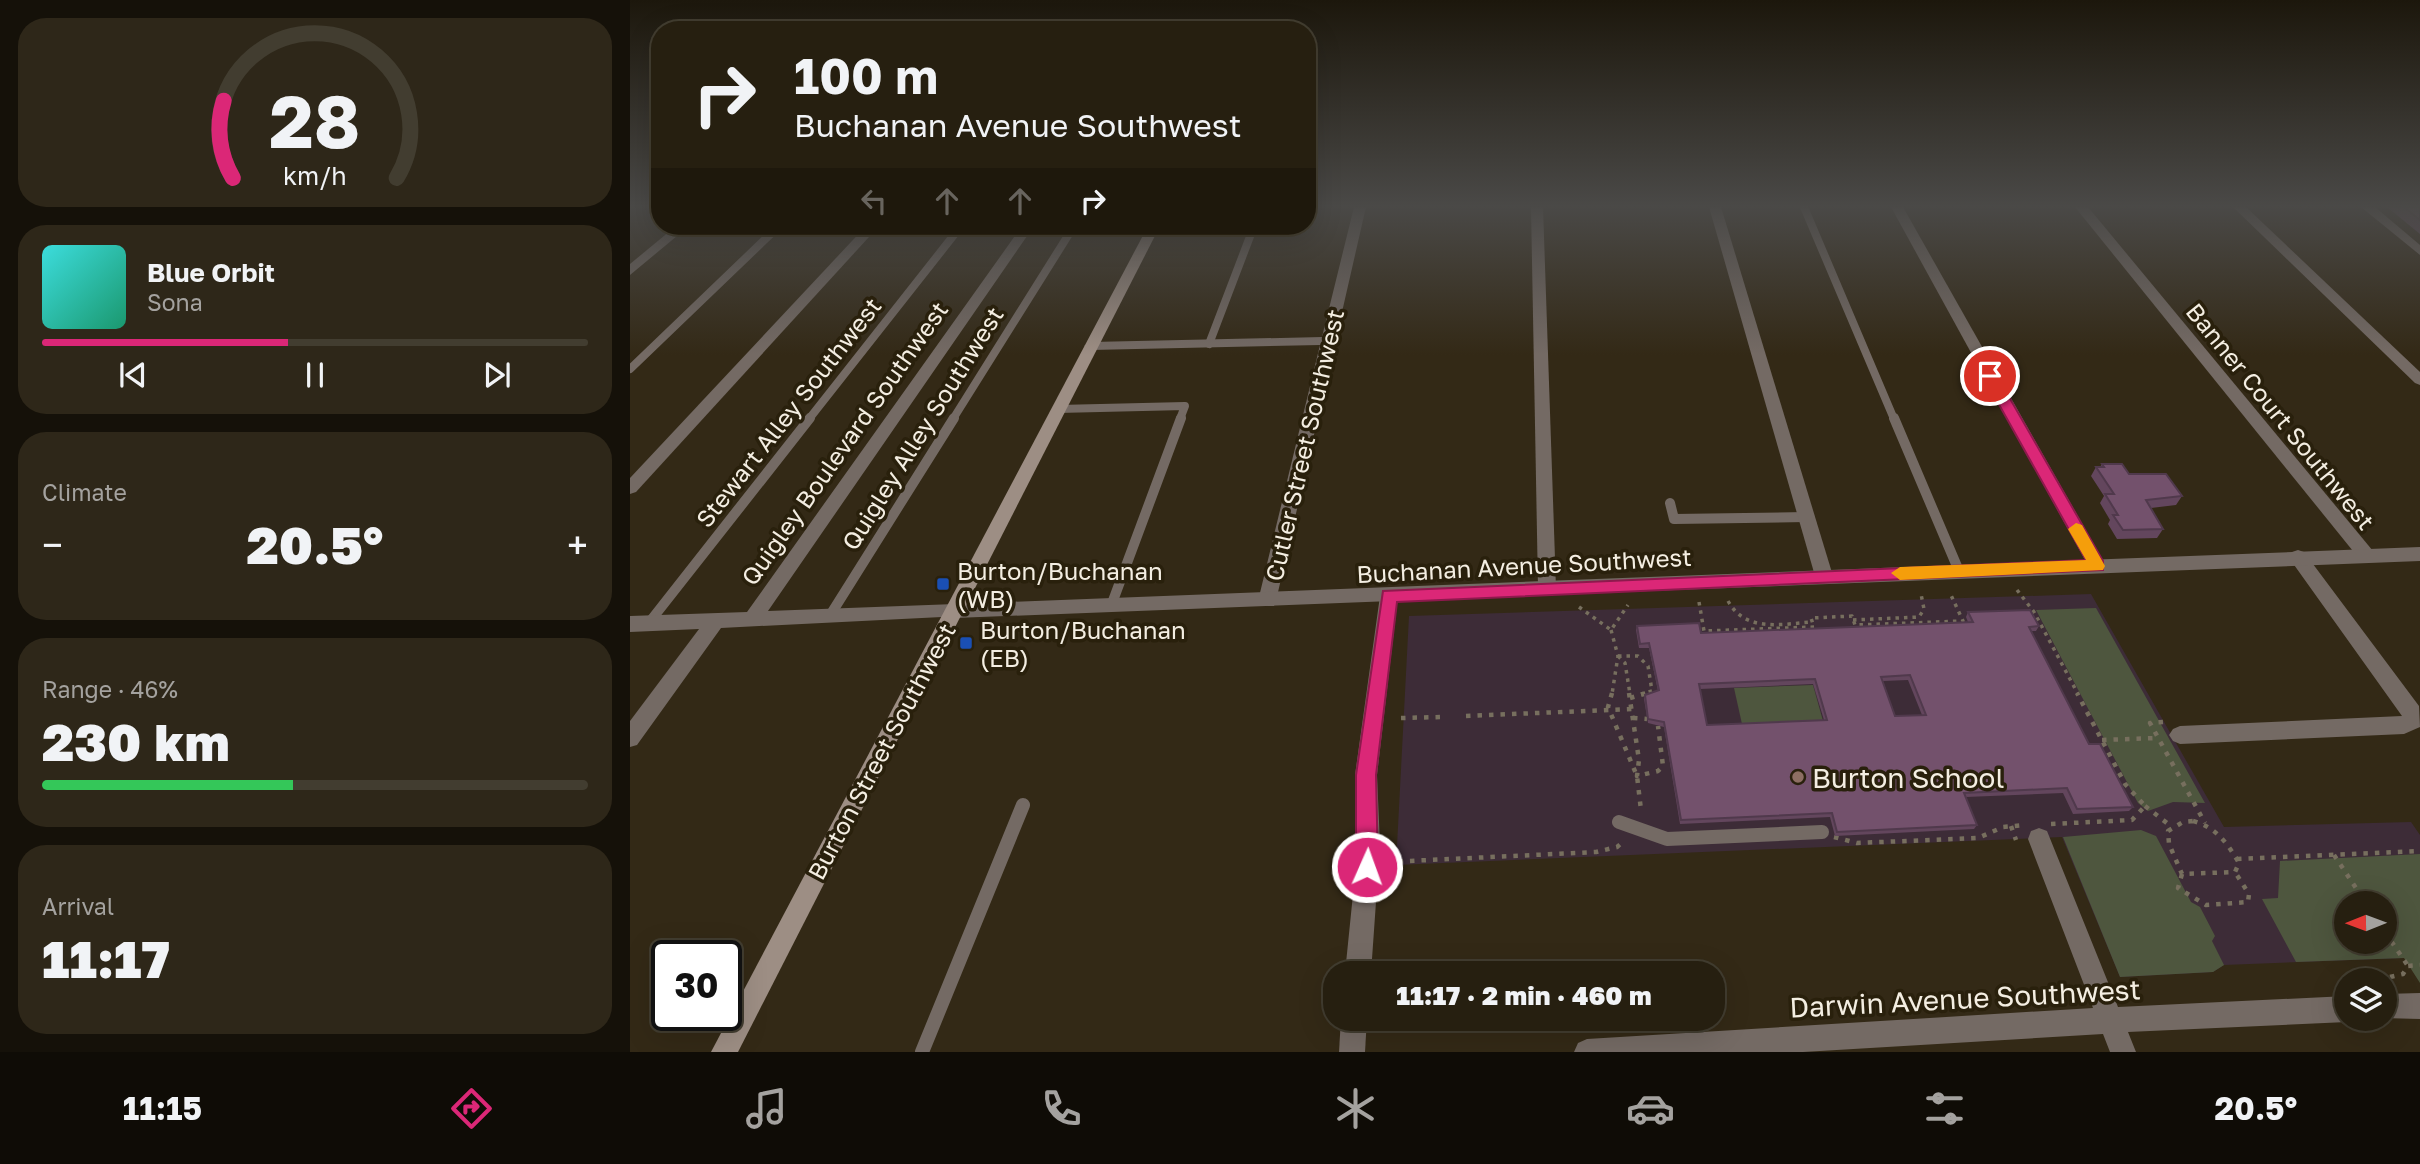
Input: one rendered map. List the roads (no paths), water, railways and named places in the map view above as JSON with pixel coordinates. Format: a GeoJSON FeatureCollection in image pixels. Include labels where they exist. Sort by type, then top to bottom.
{"type":"FeatureCollection","features":[{"type":"Feature","properties":{"kind":"main road","name":"Burton Street Southwest"},"geometry":{"type":"LineString","coordinates":[[724,1052],[1138,256]]}},
{"type":"Feature","properties":{"kind":"street"},"geometry":{"type":"LineString","coordinates":[[630,271],[648,256]]}},
{"type":"Feature","properties":{"kind":"street"},"geometry":{"type":"LineString","coordinates":[[630,488],[845,256]]}},
{"type":"Feature","properties":{"kind":"street","name":"Quigley Boulevard Southwest"},"geometry":{"type":"LineString","coordinates":[[751,621],[1007,256]]}},
{"type":"Feature","properties":{"kind":"street","name":"Cutler Street Southwest"},"geometry":{"type":"LineString","coordinates":[[1267,601],[1348,256]]}},
{"type":"Feature","properties":{"kind":"street"},"geometry":{"type":"LineString","coordinates":[[1538,256],[1547,588]]}},
{"type":"Feature","properties":{"kind":"street"},"geometry":{"type":"LineString","coordinates":[[1730,256],[1824,576]]}},
{"type":"Feature","properties":{"kind":"street"},"geometry":{"type":"LineString","coordinates":[[1924,256],[2097,566]]}},
{"type":"Feature","properties":{"kind":"street","name":"Banner Court Southwest"},"geometry":{"type":"LineString","coordinates":[[2121,256],[2367,556]]}},
{"type":"Feature","properties":{"kind":"street"},"geometry":{"type":"LineString","coordinates":[[2290,256],[2420,380]]}},
{"type":"Feature","properties":{"kind":"street"},"geometry":{"type":"LineString","coordinates":[[1091,346],[1328,341]]}},
{"type":"Feature","properties":{"kind":"street","name":"Buchanan Avenue Southwest"},"geometry":{"type":"LineString","coordinates":[[635,625],[2420,554]]}},
{"type":"Feature","properties":{"kind":"street"},"geometry":{"type":"LineString","coordinates":[[2180,735],[2404,725],[2413,721],[2412,712],[2298,557]]}},
{"type":"Feature","properties":{"kind":"street"},"geometry":{"type":"LineString","coordinates":[[1359,961],[1369,845],[1366,775],[1389,596]]}},
{"type":"Feature","properties":{"kind":"street"},"geometry":{"type":"LineString","coordinates":[[630,738],[715,622]]}},
{"type":"Feature","properties":{"kind":"street"},"geometry":{"type":"LineString","coordinates":[[2035,832],[2123,1052]]}},
{"type":"Feature","properties":{"kind":"street"},"geometry":{"type":"LineString","coordinates":[[2397,1007],[2420,1006]]}},
{"type":"Feature","properties":{"kind":"street","name":"Darwin Avenue Southwest"},"geometry":{"type":"LineString","coordinates":[[1587,1052],[2111,1020],[2334,1010]]}},
{"type":"Feature","properties":{"kind":"street"},"geometry":{"type":"LineString","coordinates":[[1352,1052],[1353,1031]]}},
{"type":"Feature","properties":{"kind":"lane"},"geometry":{"type":"LineString","coordinates":[[630,369],[748,256]]}},
{"type":"Feature","properties":{"kind":"lane","name":"Stewart Alley Southwest"},"geometry":{"type":"LineString","coordinates":[[635,625],[936,256]]}},
{"type":"Feature","properties":{"kind":"lane","name":"Quigley Alley Southwest"},"geometry":{"type":"LineString","coordinates":[[829,617],[1055,256]]}},
{"type":"Feature","properties":{"kind":"lane"},"geometry":{"type":"LineString","coordinates":[[1209,344],[1243,256]]}},
{"type":"Feature","properties":{"kind":"lane"},"geometry":{"type":"LineString","coordinates":[[1825,256],[1959,571]]}},
{"type":"Feature","properties":{"kind":"lane"},"geometry":{"type":"LineString","coordinates":[[1058,409],[1185,406],[1111,606]]}},
{"type":"Feature","properties":{"kind":"lane"},"geometry":{"type":"LineString","coordinates":[[1670,503],[1674,519],[1807,517]]}},
{"type":"Feature","properties":{"kind":"lane"},"geometry":{"type":"LineString","coordinates":[[922,1052],[1023,805]]}},
{"type":"Feature","properties":{"kind":"lane"},"geometry":{"type":"LineString","coordinates":[[1619,822],[1667,839],[1822,832]]}},
{"type":"Feature","properties":{"kind":"place","name":"Burton/Buchanan (WB)"},"geometry":{"type":"Point","coordinates":[943,584]}},
{"type":"Feature","properties":{"kind":"place","name":"Burton/Buchanan (EB)"},"geometry":{"type":"Point","coordinates":[966,643]}},
{"type":"Feature","properties":{"kind":"place","name":"Burton School"},"geometry":{"type":"Point","coordinates":[1798,777]}}]}
